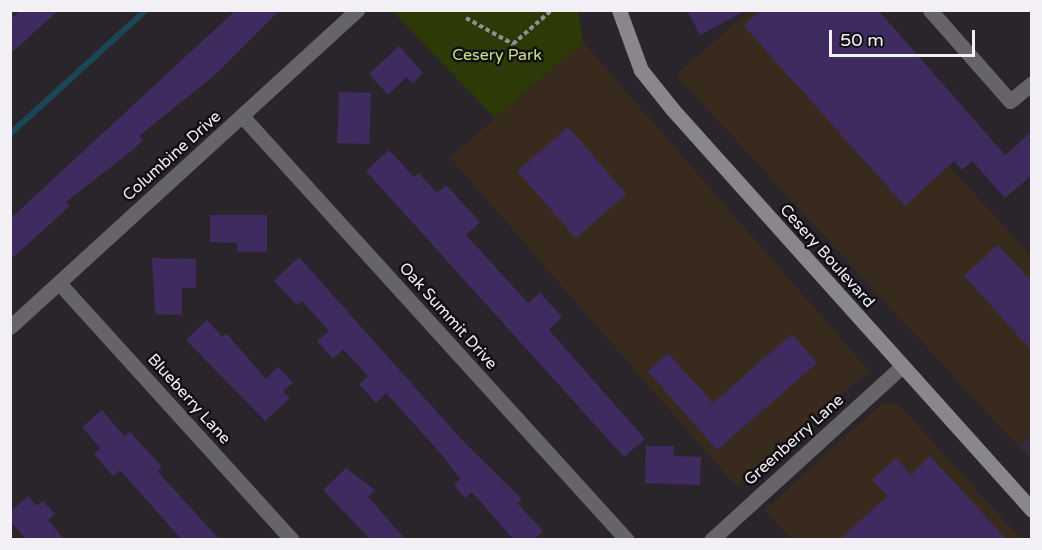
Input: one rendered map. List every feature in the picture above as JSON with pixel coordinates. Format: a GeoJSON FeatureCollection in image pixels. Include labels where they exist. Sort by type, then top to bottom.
{"type":"FeatureCollection","features":[{"type":"Feature","properties":{"kind":"main road","name":"Cesery Boulevard"},"geometry":{"type":"LineString","coordinates":[[619,10],[641,70],[673,110],[901,367],[1032,510]]}},
{"type":"Feature","properties":{"kind":"street","name":"Columbine Drive"},"geometry":{"type":"LineString","coordinates":[[10,327],[357,10]]}},
{"type":"Feature","properties":{"kind":"street"},"geometry":{"type":"LineString","coordinates":[[930,10],[1010,101],[1032,84]]}},
{"type":"Feature","properties":{"kind":"street","name":"Oak Summit Drive"},"geometry":{"type":"LineString","coordinates":[[242,116],[627,540]]}},
{"type":"Feature","properties":{"kind":"street","name":"Blueberry Lane"},"geometry":{"type":"LineString","coordinates":[[59,284],[292,540]]}},
{"type":"Feature","properties":{"kind":"street","name":"Greenberry Lane"},"geometry":{"type":"LineString","coordinates":[[711,540],[901,367]]}},
{"type":"Feature","properties":{"kind":"path"},"geometry":{"type":"LineString","coordinates":[[466,18],[513,44],[552,10]]}},
{"type":"Feature","properties":{"kind":"shaded area"},"geometry":{"type":"Polygon","coordinates":[[[749,11],[807,11],[1031,256],[1031,434],[1018,446],[676,75],[749,11]]]}},
{"type":"Feature","properties":{"kind":"shaded area"},"geometry":{"type":"Polygon","coordinates":[[[583,42],[869,371],[736,487],[450,157],[583,42]]]}},
{"type":"Feature","properties":{"kind":"shaded area"},"geometry":{"type":"Polygon","coordinates":[[[883,403],[899,405],[1021,539],[791,539],[765,510],[883,403]]]}},
{"type":"Feature","properties":{"kind":"shaded area"},"geometry":{"type":"Polygon","coordinates":[[[1031,434],[1031,459],[1018,446],[1031,434]]]}},
{"type":"Feature","properties":{"kind":"green space","name":"Cesery Park"},"geometry":{"type":"Polygon","coordinates":[[[578,11],[583,42],[495,118],[393,12],[578,11]]]}},
{"type":"Feature","properties":{"kind":"building"},"geometry":{"type":"Polygon","coordinates":[[[21,10],[59,10],[10,54],[10,20],[21,10]]]}},
{"type":"Feature","properties":{"kind":"building"},"geometry":{"type":"Polygon","coordinates":[[[236,10],[280,10],[216,74],[139,136],[143,141],[66,202],[70,206],[10,260],[10,219],[236,10]]]}},
{"type":"Feature","properties":{"kind":"building"},"geometry":{"type":"Polygon","coordinates":[[[687,10],[747,10],[700,35],[687,10]]]}},
{"type":"Feature","properties":{"kind":"building"},"geometry":{"type":"Polygon","coordinates":[[[761,10],[878,10],[1005,155],[1032,131],[1032,175],[1005,198],[972,161],[962,170],[954,161],[905,206],[744,26],[761,10]]]}},
{"type":"Feature","properties":{"kind":"building"},"geometry":{"type":"Polygon","coordinates":[[[399,46],[423,73],[413,83],[407,77],[388,95],[369,74],[399,46]]]}},
{"type":"Feature","properties":{"kind":"building"},"geometry":{"type":"Polygon","coordinates":[[[339,92],[371,93],[369,144],[337,143],[339,92]]]}},
{"type":"Feature","properties":{"kind":"building"},"geometry":{"type":"Polygon","coordinates":[[[568,127],[626,194],[576,238],[517,171],[568,127]]]}},
{"type":"Feature","properties":{"kind":"building"},"geometry":{"type":"Polygon","coordinates":[[[389,150],[414,177],[419,173],[437,193],[446,185],[480,222],[466,235],[528,303],[540,293],[562,317],[549,330],[645,439],[624,457],[366,171],[389,150]]]}},
{"type":"Feature","properties":{"kind":"building"},"geometry":{"type":"Polygon","coordinates":[[[210,215],[267,215],[267,252],[237,252],[237,243],[210,242],[210,215]]]}},
{"type":"Feature","properties":{"kind":"building"},"geometry":{"type":"Polygon","coordinates":[[[998,245],[1032,282],[1032,351],[964,276],[998,245]]]}},
{"type":"Feature","properties":{"kind":"building"},"geometry":{"type":"Polygon","coordinates":[[[299,257],[461,439],[522,499],[517,503],[543,531],[534,540],[514,540],[472,492],[465,498],[454,485],[460,479],[443,456],[386,393],[376,403],[359,384],[368,376],[343,349],[333,359],[317,341],[329,331],[302,301],[297,305],[274,281],[299,257]]]}},
{"type":"Feature","properties":{"kind":"building"},"geometry":{"type":"Polygon","coordinates":[[[152,258],[196,259],[196,288],[182,288],[182,315],[155,314],[152,258]]]}},
{"type":"Feature","properties":{"kind":"building"},"geometry":{"type":"Polygon","coordinates":[[[207,320],[222,337],[226,333],[266,379],[278,367],[293,383],[283,391],[290,398],[265,421],[186,340],[207,320]]]}},
{"type":"Feature","properties":{"kind":"building"},"geometry":{"type":"Polygon","coordinates":[[[792,334],[817,363],[717,450],[648,371],[668,353],[713,403],[792,334]]]}},
{"type":"Feature","properties":{"kind":"building"},"geometry":{"type":"Polygon","coordinates":[[[102,410],[124,436],[130,432],[162,467],[157,471],[220,540],[182,540],[120,470],[113,476],[94,454],[100,448],[82,427],[102,410]]]}},
{"type":"Feature","properties":{"kind":"building"},"geometry":{"type":"Polygon","coordinates":[[[646,446],[674,446],[673,456],[701,457],[700,485],[645,483],[646,446]]]}},
{"type":"Feature","properties":{"kind":"building"},"geometry":{"type":"Polygon","coordinates":[[[930,456],[1007,540],[839,540],[887,496],[872,480],[896,458],[911,475],[930,456]]]}},
{"type":"Feature","properties":{"kind":"building"},"geometry":{"type":"Polygon","coordinates":[[[346,468],[375,490],[368,497],[406,540],[371,540],[323,490],[346,468]]]}},
{"type":"Feature","properties":{"kind":"building"},"geometry":{"type":"Polygon","coordinates":[[[28,496],[37,506],[43,501],[55,514],[48,520],[65,540],[27,540],[10,521],[10,512],[28,496]]]}},
{"type":"Feature","properties":{"kind":"waterway"},"geometry":{"type":"LineString","coordinates":[[10,134],[146,10]]}}]}
